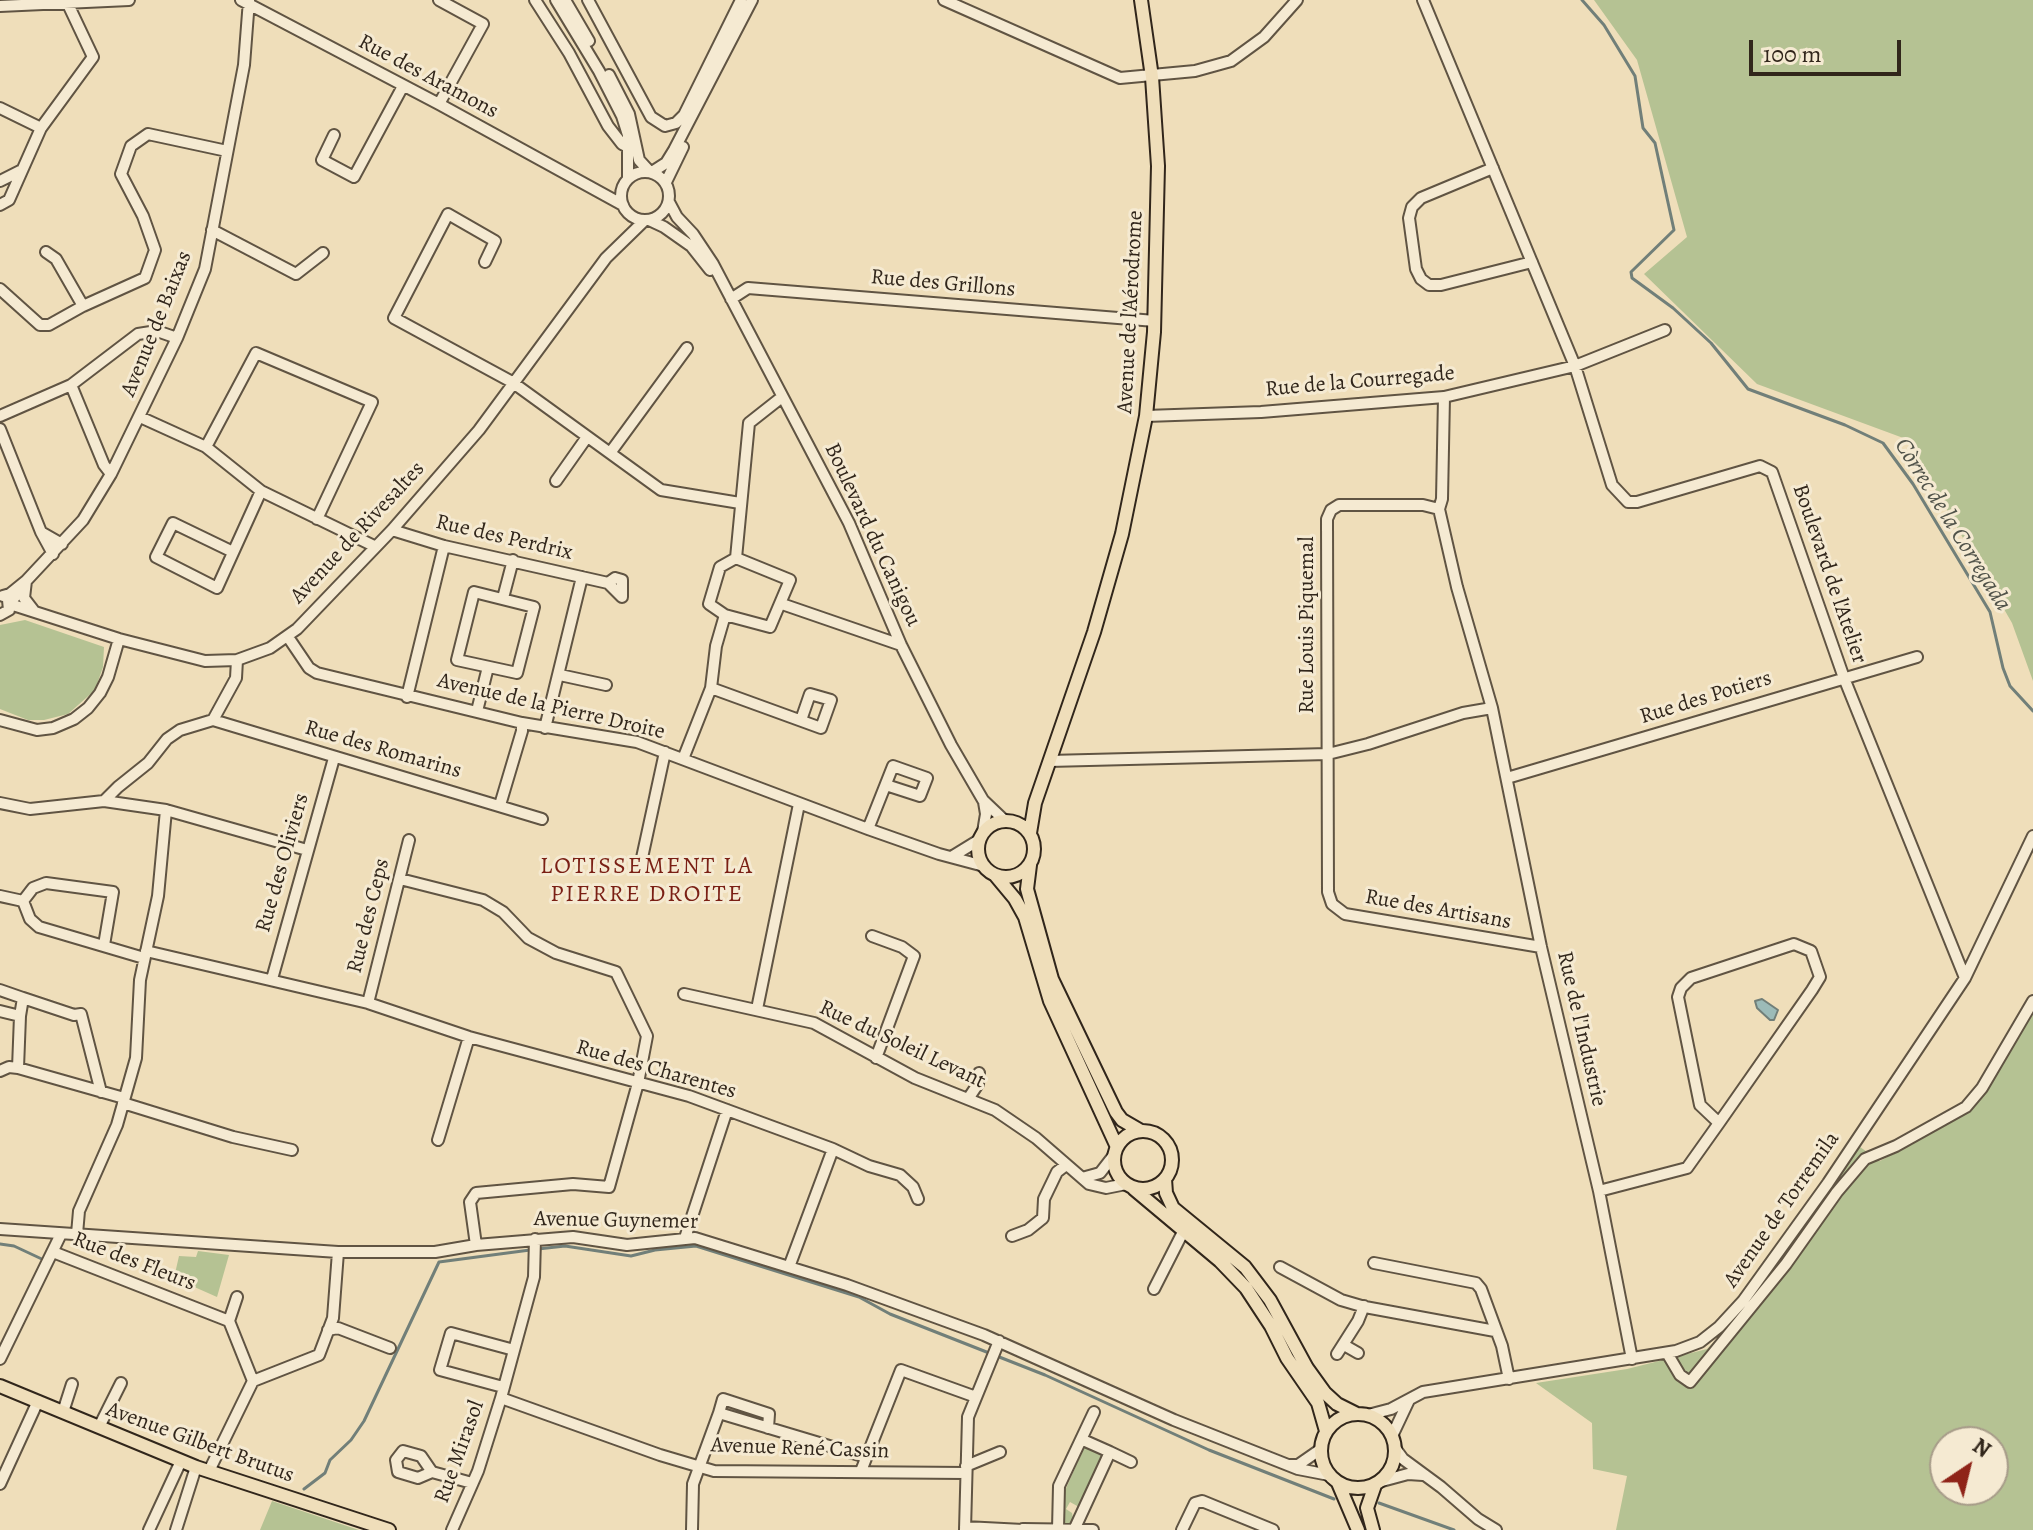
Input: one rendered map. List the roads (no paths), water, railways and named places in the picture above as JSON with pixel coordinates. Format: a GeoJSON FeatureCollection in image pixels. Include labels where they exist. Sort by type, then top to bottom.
{"type":"FeatureCollection","features":[{"type":"Feature","properties":{"kind":"main road","name":"Avenue de l'Aérodrome"},"geometry":{"type":"LineString","coordinates":[[1030,833],[1035,803],[1094,632],[1122,534],[1146,416],[1155,321],[1158,166],[1152,77],[1141,0]]}},
{"type":"Feature","properties":{"kind":"main road"},"geometry":{"type":"LineString","coordinates":[[1035,803],[1008,820],[996,822],[981,836],[979,858],[1015,899],[1025,917],[1050,1001],[1116,1151],[1115,1169],[1130,1186],[1220,1261],[1259,1306],[1287,1358],[1318,1403],[1326,1431],[1321,1449],[1322,1463],[1358,1530]]}},
{"type":"Feature","properties":{"kind":"main road"},"geometry":{"type":"LineString","coordinates":[[1008,820],[1030,833],[1035,848],[1027,889],[1052,979],[1116,1112],[1131,1127],[1158,1136],[1169,1146],[1172,1159],[1170,1172],[1165,1179],[1148,1189],[1130,1186]]}},
{"type":"Feature","properties":{"kind":"main road"},"geometry":{"type":"LineString","coordinates":[[995,875],[1014,876],[1030,865]]}},
{"type":"Feature","properties":{"kind":"main road"},"geometry":{"type":"LineString","coordinates":[[1116,1151],[1124,1138],[1141,1131]]}},
{"type":"Feature","properties":{"kind":"main road"},"geometry":{"type":"LineString","coordinates":[[1165,1179],[1166,1193],[1173,1208],[1245,1267],[1270,1300],[1307,1368],[1325,1393],[1337,1404],[1386,1426],[1394,1442],[1395,1460],[1390,1472],[1378,1483],[1363,1489],[1350,1488],[1333,1479]]}},
{"type":"Feature","properties":{"kind":"main road","name":"Avenue Gilbert Brutus"},"geometry":{"type":"LineString","coordinates":[[0,1386],[202,1469],[389,1530]]}},
{"type":"Feature","properties":{"kind":"main road"},"geometry":{"type":"LineString","coordinates":[[1326,1431],[1345,1416],[1362,1415]]}},
{"type":"Feature","properties":{"kind":"main road"},"geometry":{"type":"LineString","coordinates":[[1373,1530],[1367,1508],[1378,1483]]}},
{"type":"Feature","properties":{"kind":"street"},"geometry":{"type":"LineString","coordinates":[[0,6],[129,0]]}},
{"type":"Feature","properties":{"kind":"street"},"geometry":{"type":"LineString","coordinates":[[439,0],[483,24],[439,104]]}},
{"type":"Feature","properties":{"kind":"street"},"geometry":{"type":"LineString","coordinates":[[535,0],[569,53],[608,126],[628,147]]}},
{"type":"Feature","properties":{"kind":"street"},"geometry":{"type":"LineString","coordinates":[[556,0],[615,102],[628,135],[626,181],[621,190],[625,209],[647,220],[662,214],[669,202],[666,182],[752,0]]}},
{"type":"Feature","properties":{"kind":"street"},"geometry":{"type":"LineString","coordinates":[[565,0],[622,98],[636,137],[639,160],[666,182]]}},
{"type":"Feature","properties":{"kind":"street"},"geometry":{"type":"LineString","coordinates":[[588,0],[651,117],[665,126],[676,123],[684,115],[741,0]]}},
{"type":"Feature","properties":{"kind":"street"},"geometry":{"type":"LineString","coordinates":[[944,0],[1120,78],[1195,71],[1231,61],[1264,37],[1297,0]]}},
{"type":"Feature","properties":{"kind":"street","name":"Boulevard de l'Atelier"},"geometry":{"type":"LineString","coordinates":[[1423,0],[1575,366],[1612,485],[1628,502],[1637,502],[1760,466],[1772,472],[1844,678],[1965,978]]}},
{"type":"Feature","properties":{"kind":"street"},"geometry":{"type":"LineString","coordinates":[[0,205],[9,200],[41,128],[93,57],[67,2]]}},
{"type":"Feature","properties":{"kind":"street","name":"Rue des Aramons"},"geometry":{"type":"LineString","coordinates":[[246,2],[439,104],[625,209]]}},
{"type":"Feature","properties":{"kind":"street","name":"Avenue de Baixas"},"geometry":{"type":"LineString","coordinates":[[4,605],[83,520],[111,474],[177,338],[205,269],[244,65],[246,2]]}},
{"type":"Feature","properties":{"kind":"street"},"geometry":{"type":"LineString","coordinates":[[590,42],[607,31]]}},
{"type":"Feature","properties":{"kind":"street"},"geometry":{"type":"LineString","coordinates":[[334,135],[322,160],[354,177],[403,86]]}},
{"type":"Feature","properties":{"kind":"street"},"geometry":{"type":"LineString","coordinates":[[589,186],[605,189],[666,163],[709,86]]}},
{"type":"Feature","properties":{"kind":"street"},"geometry":{"type":"LineString","coordinates":[[0,108],[41,128]]}},
{"type":"Feature","properties":{"kind":"street"},"geometry":{"type":"LineString","coordinates":[[0,305],[4,293],[40,325],[49,325],[145,278],[155,250],[143,216],[121,174],[131,146],[148,134],[227,151]]}},
{"type":"Feature","properties":{"kind":"street"},"geometry":{"type":"LineString","coordinates":[[1493,168],[1421,198],[1412,207],[1409,218],[1416,269],[1421,279],[1429,285],[1441,285],[1532,262]]}},
{"type":"Feature","properties":{"kind":"street"},"geometry":{"type":"LineString","coordinates":[[0,181],[20,171]]}},
{"type":"Feature","properties":{"kind":"street","name":"Boulevard du Canigou"},"geometry":{"type":"LineString","coordinates":[[669,202],[713,264],[849,523],[901,645],[951,745],[983,800],[1008,820]]}},
{"type":"Feature","properties":{"kind":"street","name":"Avenue de Rivesaltes"},"geometry":{"type":"LineString","coordinates":[[619,243],[625,209]]}},
{"type":"Feature","properties":{"kind":"street"},"geometry":{"type":"LineString","coordinates":[[485,262],[495,241],[448,214],[394,318],[512,382],[661,490],[740,503]]}},
{"type":"Feature","properties":{"kind":"street","name":"Avenue de Rivesaltes"},"geometry":{"type":"LineString","coordinates":[[4,605],[205,661],[237,660],[288,637],[392,530],[479,430],[619,243],[647,220]]}},
{"type":"Feature","properties":{"kind":"street","name":"Boulevard du Canigou"},"geometry":{"type":"LineString","coordinates":[[647,220],[664,227],[691,246],[724,287]]}},
{"type":"Feature","properties":{"kind":"street"},"geometry":{"type":"LineString","coordinates":[[212,230],[296,274],[323,253]]}},
{"type":"Feature","properties":{"kind":"street"},"geometry":{"type":"LineString","coordinates":[[46,252],[56,259],[83,306]]}},
{"type":"Feature","properties":{"kind":"street","name":"Rue des Grillons"},"geometry":{"type":"LineString","coordinates":[[731,299],[748,288],[1155,321]]}},
{"type":"Feature","properties":{"kind":"street","name":"Rue de la Courregade"},"geometry":{"type":"LineString","coordinates":[[1146,416],[1261,412],[1444,397],[1575,366],[1665,330]]}},
{"type":"Feature","properties":{"kind":"street"},"geometry":{"type":"LineString","coordinates":[[0,416],[71,385],[138,334],[157,331],[177,338]]}},
{"type":"Feature","properties":{"kind":"street"},"geometry":{"type":"LineString","coordinates":[[610,453],[687,348]]}},
{"type":"Feature","properties":{"kind":"street"},"geometry":{"type":"LineString","coordinates":[[206,447],[256,353],[372,402],[317,519]]}},
{"type":"Feature","properties":{"kind":"street"},"geometry":{"type":"LineString","coordinates":[[71,385],[111,474]]}},
{"type":"Feature","properties":{"kind":"street"},"geometry":{"type":"LineString","coordinates":[[736,558],[749,423],[782,397]]}},
{"type":"Feature","properties":{"kind":"street"},"geometry":{"type":"LineString","coordinates":[[1049,761],[1328,754],[1463,713],[1492,708],[1457,587],[1439,509],[1444,397]]}},
{"type":"Feature","properties":{"kind":"street"},"geometry":{"type":"LineString","coordinates":[[140,417],[206,447],[261,491],[374,546]]}},
{"type":"Feature","properties":{"kind":"street"},"geometry":{"type":"LineString","coordinates":[[0,429],[41,532],[53,554]]}},
{"type":"Feature","properties":{"kind":"street"},"geometry":{"type":"LineString","coordinates":[[556,481],[587,437]]}},
{"type":"Feature","properties":{"kind":"street"},"geometry":{"type":"LineString","coordinates":[[98,448],[121,454]]}},
{"type":"Feature","properties":{"kind":"street"},"geometry":{"type":"LineString","coordinates":[[233,552],[173,523],[156,557],[217,588],[261,491]]}},
{"type":"Feature","properties":{"kind":"street","name":"Rue Louis Piquemal"},"geometry":{"type":"LineString","coordinates":[[1328,754],[1327,519],[1331,510],[1339,505],[1423,505],[1439,509]]}},
{"type":"Feature","properties":{"kind":"street","name":"Rue des Perdrix"},"geometry":{"type":"LineString","coordinates":[[392,530],[444,546],[608,583]]}},
{"type":"Feature","properties":{"kind":"street"},"geometry":{"type":"LineString","coordinates":[[41,532],[62,544]]}},
{"type":"Feature","properties":{"kind":"street"},"geometry":{"type":"LineString","coordinates":[[407,697],[444,546]]}},
{"type":"Feature","properties":{"kind":"street"},"geometry":{"type":"LineString","coordinates":[[736,558],[790,580],[770,627],[725,615],[709,604],[720,567],[736,558]]}},
{"type":"Feature","properties":{"kind":"street"},"geometry":{"type":"LineString","coordinates":[[503,598],[513,560]]}},
{"type":"Feature","properties":{"kind":"street"},"geometry":{"type":"LineString","coordinates":[[545,728],[582,577]]}},
{"type":"Feature","properties":{"kind":"street"},"geometry":{"type":"LineString","coordinates":[[26,581],[24,598],[36,614]]}},
{"type":"Feature","properties":{"kind":"street"},"geometry":{"type":"LineString","coordinates":[[474,592],[534,607],[517,673],[488,667],[457,660],[474,592]]}},
{"type":"Feature","properties":{"kind":"street"},"geometry":{"type":"LineString","coordinates":[[782,604],[901,645]]}},
{"type":"Feature","properties":{"kind":"street"},"geometry":{"type":"LineString","coordinates":[[683,759],[711,688],[716,646],[725,615]]}},
{"type":"Feature","properties":{"kind":"street","name":"Avenue de la Pierre Droite"},"geometry":{"type":"LineString","coordinates":[[288,637],[309,668],[317,673],[545,728],[637,742],[868,829],[984,866]]}},
{"type":"Feature","properties":{"kind":"street"},"geometry":{"type":"LineString","coordinates":[[0,720],[37,730],[53,728],[74,719],[100,693],[119,639]]}},
{"type":"Feature","properties":{"kind":"street","name":"Rue des Potiers"},"geometry":{"type":"LineString","coordinates":[[1507,778],[1917,657]]}},
{"type":"Feature","properties":{"kind":"street"},"geometry":{"type":"LineString","coordinates":[[104,801],[148,763],[167,739],[180,730],[213,720],[236,678],[237,660]]}},
{"type":"Feature","properties":{"kind":"street"},"geometry":{"type":"LineString","coordinates":[[477,711],[488,667]]}},
{"type":"Feature","properties":{"kind":"street"},"geometry":{"type":"LineString","coordinates":[[560,675],[606,685]]}},
{"type":"Feature","properties":{"kind":"street"},"geometry":{"type":"LineString","coordinates":[[711,688],[801,720]]}},
{"type":"Feature","properties":{"kind":"street","name":"Rue de l'Industrie"},"geometry":{"type":"LineString","coordinates":[[1492,708],[1541,947],[1599,1191],[1632,1359]]}},
{"type":"Feature","properties":{"kind":"street","name":"Rue des Romarins"},"geometry":{"type":"LineString","coordinates":[[213,720],[542,819]]}},
{"type":"Feature","properties":{"kind":"street"},"geometry":{"type":"LineString","coordinates":[[500,805],[522,723]]}},
{"type":"Feature","properties":{"kind":"street"},"geometry":{"type":"LineString","coordinates":[[640,867],[665,752]]}},
{"type":"Feature","properties":{"kind":"street","name":"Rue des Artisans"},"geometry":{"type":"LineString","coordinates":[[1328,754],[1326,845],[1328,892],[1332,904],[1345,914],[1541,947]]}},
{"type":"Feature","properties":{"kind":"street","name":"Rue des Oliviers"},"geometry":{"type":"LineString","coordinates":[[272,979],[334,758]]}},
{"type":"Feature","properties":{"kind":"street"},"geometry":{"type":"LineString","coordinates":[[868,829],[886,785]]}},
{"type":"Feature","properties":{"kind":"street"},"geometry":{"type":"LineString","coordinates":[[951,857],[963,852],[981,836],[986,814],[983,800]]}},
{"type":"Feature","properties":{"kind":"street"},"geometry":{"type":"LineString","coordinates":[[0,803],[30,809],[104,801],[166,810],[307,850]]}},
{"type":"Feature","properties":{"kind":"street"},"geometry":{"type":"LineString","coordinates":[[757,1009],[799,804]]}},
{"type":"Feature","properties":{"kind":"street"},"geometry":{"type":"LineString","coordinates":[[77,1234],[79,1211],[117,1125],[136,1058],[140,980],[158,896],[166,810]]}},
{"type":"Feature","properties":{"kind":"street","name":"Avenue de Torremila"},"geometry":{"type":"LineString","coordinates":[[1362,1415],[1391,1409],[1423,1392],[1667,1353],[1700,1342],[1719,1327],[1743,1301],[1828,1183],[1965,978],[2033,836]]}},
{"type":"Feature","properties":{"kind":"street","name":"Rue des Ceps"},"geometry":{"type":"LineString","coordinates":[[368,1003],[409,840]]}},
{"type":"Feature","properties":{"kind":"street"},"geometry":{"type":"LineString","coordinates":[[400,879],[483,900],[503,912],[528,938],[542,946],[616,972],[647,1036],[638,1083],[609,1187],[573,1184],[476,1193],[470,1202],[476,1245]]}},
{"type":"Feature","properties":{"kind":"street"},"geometry":{"type":"LineString","coordinates":[[0,896],[23,901],[33,888],[46,883],[113,892],[104,945]]}},
{"type":"Feature","properties":{"kind":"street","name":"Rue des Charentes"},"geometry":{"type":"LineString","coordinates":[[23,901],[30,919],[39,927],[104,945],[272,979],[368,1003],[469,1037],[689,1096],[833,1149],[869,1166],[900,1175],[913,1187],[918,1199]]}},
{"type":"Feature","properties":{"kind":"street"},"geometry":{"type":"LineString","coordinates":[[872,936],[902,947],[914,956],[876,1058]]}},
{"type":"Feature","properties":{"kind":"street"},"geometry":{"type":"LineString","coordinates":[[1599,1191],[1687,1168],[1719,1123],[1820,977],[1811,951],[1794,944],[1691,978],[1681,988],[1678,997],[1700,1105],[1719,1123]]}},
{"type":"Feature","properties":{"kind":"street"},"geometry":{"type":"LineString","coordinates":[[0,990],[74,1015],[81,1014],[101,1092]]}},
{"type":"Feature","properties":{"kind":"street","name":"Rue du Soleil Levant"},"geometry":{"type":"LineString","coordinates":[[684,994],[814,1023],[915,1078],[995,1110],[1036,1138],[1096,1187],[1130,1186]]}},
{"type":"Feature","properties":{"kind":"street"},"geometry":{"type":"LineString","coordinates":[[18,1068],[23,998]]}},
{"type":"Feature","properties":{"kind":"street"},"geometry":{"type":"LineString","coordinates":[[1667,1353],[1680,1375],[1690,1382],[1786,1264],[1837,1192],[1865,1159],[1896,1146],[1966,1107],[1982,1088],[2033,1001]]}},
{"type":"Feature","properties":{"kind":"street"},"geometry":{"type":"LineString","coordinates":[[0,1011],[20,1016]]}},
{"type":"Feature","properties":{"kind":"street"},"geometry":{"type":"LineString","coordinates":[[438,1140],[469,1037]]}},
{"type":"Feature","properties":{"kind":"street"},"geometry":{"type":"LineString","coordinates":[[0,1071],[9,1067],[18,1068],[101,1092],[233,1137],[292,1150]]}},
{"type":"Feature","properties":{"kind":"street"},"geometry":{"type":"LineString","coordinates":[[968,1099],[978,1084],[979,1073]]}},
{"type":"Feature","properties":{"kind":"street"},"geometry":{"type":"LineString","coordinates":[[685,1238],[727,1110]]}},
{"type":"Feature","properties":{"kind":"street"},"geometry":{"type":"LineString","coordinates":[[789,1267],[833,1149]]}},
{"type":"Feature","properties":{"kind":"street"},"geometry":{"type":"LineString","coordinates":[[1082,1178],[1100,1173],[1116,1151]]}},
{"type":"Feature","properties":{"kind":"street"},"geometry":{"type":"LineString","coordinates":[[1012,1236],[1028,1230],[1043,1218],[1044,1199],[1057,1172],[1066,1165]]}},
{"type":"Feature","properties":{"kind":"street","name":"Avenue Guynemer"},"geometry":{"type":"LineString","coordinates":[[0,1229],[246,1251],[435,1252],[476,1245],[535,1246],[573,1237],[627,1245],[695,1238],[847,1285],[995,1351],[1298,1469],[1333,1479]]}},
{"type":"Feature","properties":{"kind":"street"},"geometry":{"type":"LineString","coordinates":[[1154,1289],[1183,1232]]}},
{"type":"Feature","properties":{"kind":"street"},"geometry":{"type":"LineString","coordinates":[[0,1359],[61,1234]]}},
{"type":"Feature","properties":{"kind":"street","name":"Rue Mirasol"},"geometry":{"type":"LineString","coordinates":[[452,1530],[472,1483],[502,1393],[534,1277],[535,1246]]}},
{"type":"Feature","properties":{"kind":"street","name":"Rue des Fleurs"},"geometry":{"type":"LineString","coordinates":[[53,1252],[229,1321]]}},
{"type":"Feature","properties":{"kind":"street"},"geometry":{"type":"LineString","coordinates":[[176,1530],[202,1469],[253,1381],[319,1355],[333,1318],[338,1252]]}},
{"type":"Feature","properties":{"kind":"street"},"geometry":{"type":"LineString","coordinates":[[1374,1263],[1476,1283],[1502,1346],[1509,1379]]}},
{"type":"Feature","properties":{"kind":"street"},"geometry":{"type":"LineString","coordinates":[[1280,1267],[1341,1300],[1495,1331]]}},
{"type":"Feature","properties":{"kind":"street"},"geometry":{"type":"LineString","coordinates":[[237,1297],[229,1321],[253,1381]]}},
{"type":"Feature","properties":{"kind":"street"},"geometry":{"type":"LineString","coordinates":[[1358,1353],[1340,1350],[1364,1306]]}},
{"type":"Feature","properties":{"kind":"street"},"geometry":{"type":"LineString","coordinates":[[328,1330],[338,1328],[390,1348]]}},
{"type":"Feature","properties":{"kind":"street"},"geometry":{"type":"LineString","coordinates":[[0,1330],[11,1335]]}},
{"type":"Feature","properties":{"kind":"street","name":"Rue Mirasol"},"geometry":{"type":"LineString","coordinates":[[502,1393],[440,1370],[451,1333],[514,1350]]}},
{"type":"Feature","properties":{"kind":"street"},"geometry":{"type":"LineString","coordinates":[[995,1351],[968,1417],[965,1529],[1093,1530]]}},
{"type":"Feature","properties":{"kind":"street"},"geometry":{"type":"LineString","coordinates":[[861,1471],[901,1370],[976,1397]]}},
{"type":"Feature","properties":{"kind":"street"},"geometry":{"type":"LineString","coordinates":[[99,1427],[121,1383]]}},
{"type":"Feature","properties":{"kind":"street"},"geometry":{"type":"LineString","coordinates":[[63,1412],[72,1384]]}},
{"type":"Feature","properties":{"kind":"street","name":"Avenue René Cassin"},"geometry":{"type":"LineString","coordinates":[[502,1393],[660,1455],[714,1471],[966,1470]]}},
{"type":"Feature","properties":{"kind":"street"},"geometry":{"type":"LineString","coordinates":[[1410,1399],[1394,1442],[1403,1459],[1496,1530]]}},
{"type":"Feature","properties":{"kind":"street"},"geometry":{"type":"LineString","coordinates":[[0,1484],[2,1469],[38,1401]]}},
{"type":"Feature","properties":{"kind":"street"},"geometry":{"type":"LineString","coordinates":[[1058,1529],[1059,1486],[1094,1412]]}},
{"type":"Feature","properties":{"kind":"street"},"geometry":{"type":"LineString","coordinates":[[692,1530],[693,1484],[719,1413],[866,1457]]}},
{"type":"Feature","properties":{"kind":"street"},"geometry":{"type":"LineString","coordinates":[[1083,1440],[1131,1462]]}},
{"type":"Feature","properties":{"kind":"street"},"geometry":{"type":"LineString","coordinates":[[1288,1465],[1298,1465],[1321,1449]]}},
{"type":"Feature","properties":{"kind":"street"},"geometry":{"type":"LineString","coordinates":[[966,1470],[1000,1452]]}},
{"type":"Feature","properties":{"kind":"street"},"geometry":{"type":"LineString","coordinates":[[1074,1530],[1110,1452]]}},
{"type":"Feature","properties":{"kind":"street"},"geometry":{"type":"LineString","coordinates":[[149,1530],[181,1461]]}},
{"type":"Feature","properties":{"kind":"street"},"geometry":{"type":"LineString","coordinates":[[432,1472],[472,1483]]}},
{"type":"Feature","properties":{"kind":"street"},"geometry":{"type":"LineString","coordinates":[[1378,1483],[1408,1474],[1425,1476]]}},
{"type":"Feature","properties":{"kind":"street"},"geometry":{"type":"LineString","coordinates":[[1182,1530],[1195,1503],[1202,1501],[1273,1530]]}},
{"type":"Feature","properties":{"kind":"water"},"geometry":{"type":"Polygon","coordinates":[[[1762,999],[1778,1010],[1774,1020],[1757,1008],[1755,1001],[1762,999]]]}},
{"type":"Feature","properties":{"kind":"waterway","name":"Còrrec de la Corregada"},"geometry":{"type":"LineString","coordinates":[[1582,0],[1604,25],[1635,76],[1643,128],[1655,143],[1674,230],[1631,272],[1632,278],[1673,308],[1711,343],[1748,389],[1845,425],[1883,443],[1913,484],[1990,612],[2010,686],[2033,711]]}},
{"type":"Feature","properties":{"kind":"waterway"},"geometry":{"type":"LineString","coordinates":[[0,1244],[14,1246],[46,1261]]}},
{"type":"Feature","properties":{"kind":"waterway"},"geometry":{"type":"LineString","coordinates":[[538,1249],[565,1246],[631,1256],[696,1246],[859,1297],[890,1314],[1045,1375],[1209,1450],[1334,1499]]}},
{"type":"Feature","properties":{"kind":"waterway"},"geometry":{"type":"LineString","coordinates":[[304,1489],[325,1473],[330,1460],[351,1440],[364,1421],[439,1262],[530,1250]]}},
{"type":"Feature","properties":{"kind":"waterway"},"geometry":{"type":"LineString","coordinates":[[1379,1503],[1454,1530]]}},
{"type":"Feature","properties":{"kind":"district","name":"LOTISSEMENT LA PIERRE DROITE"},"geometry":{"type":"Point","coordinates":[647,881]}}]}
